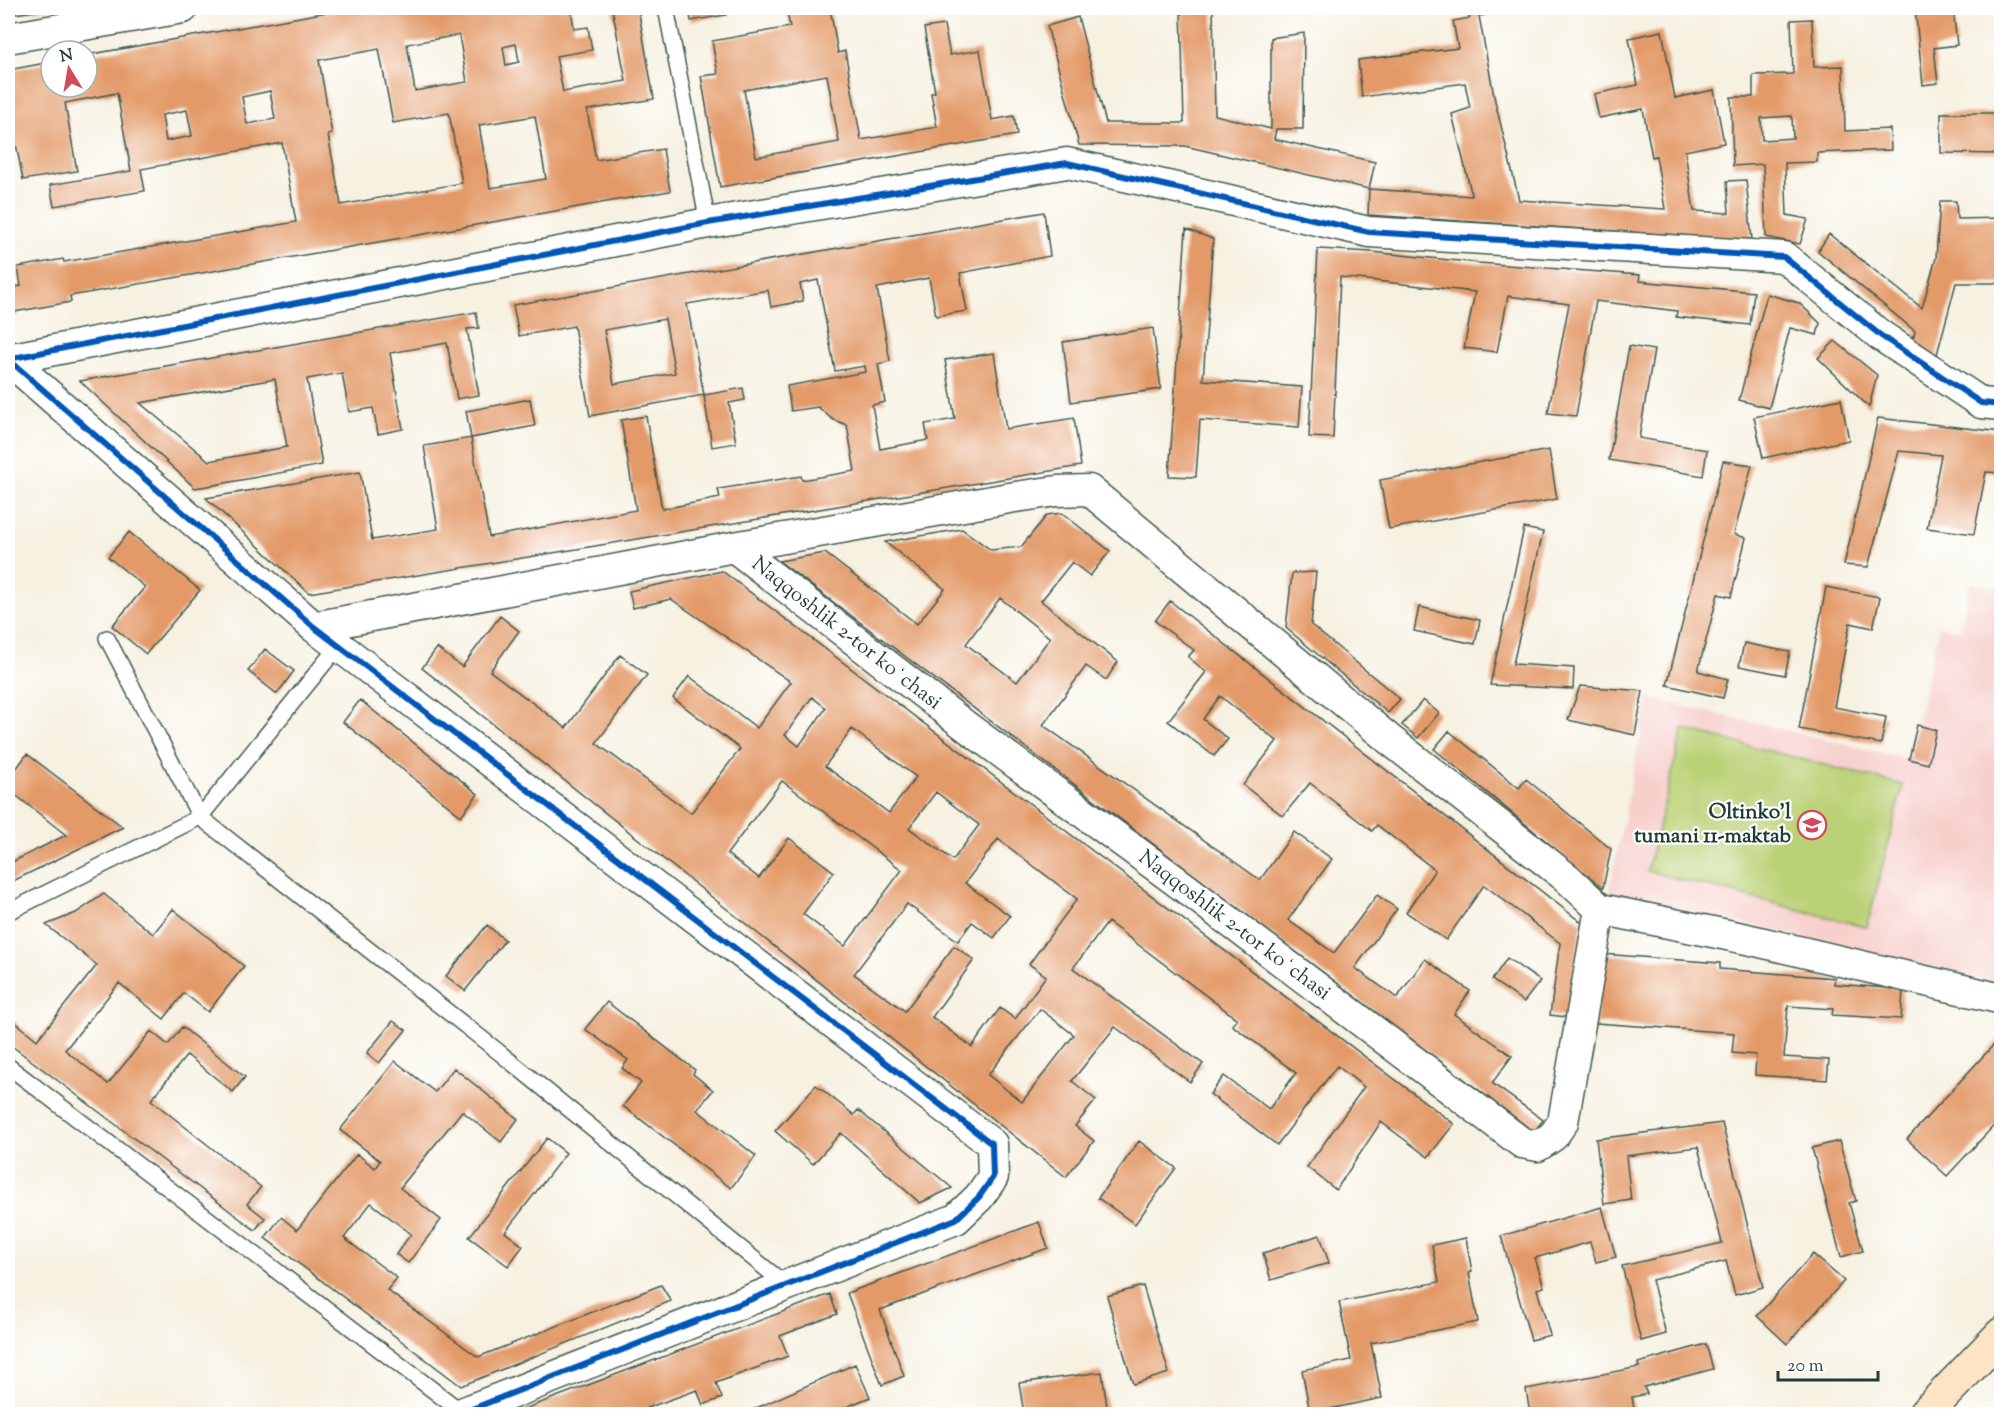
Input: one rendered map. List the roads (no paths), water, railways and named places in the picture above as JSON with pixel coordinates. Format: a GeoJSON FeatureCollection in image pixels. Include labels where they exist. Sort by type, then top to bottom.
{"type":"FeatureCollection","features":[{"type":"Feature","properties":{"kind":"main road"},"geometry":{"type":"LineString","coordinates":[[1925,1414],[2001,1334]]}},
{"type":"Feature","properties":{"kind":"street"},"geometry":{"type":"LineString","coordinates":[[8,38],[183,8]]}},
{"type":"Feature","properties":{"kind":"street"},"geometry":{"type":"LineString","coordinates":[[8,359],[708,224],[1067,163],[1369,232],[1784,257],[1880,335],[1981,403],[2001,405]]}},
{"type":"Feature","properties":{"kind":"street"},"geometry":{"type":"LineString","coordinates":[[8,359],[314,627],[992,1144],[993,1177],[979,1197],[956,1218],[461,1414]]}},
{"type":"Feature","properties":{"kind":"street"},"geometry":{"type":"LineString","coordinates":[[314,627],[734,547],[1009,498],[1057,491],[1089,490],[1390,740],[1568,878],[1600,909],[1747,939],[2001,999]]}},
{"type":"Feature","properties":{"kind":"street","name":"Naqqoshlik 2-tor koʻchasi"},"geometry":{"type":"LineString","coordinates":[[734,547],[967,727],[1193,894],[1522,1143],[1538,1146],[1553,1136],[1563,1122],[1600,909]]}},
{"type":"Feature","properties":{"kind":"lane"},"geometry":{"type":"LineString","coordinates":[[666,8],[708,224]]}},
{"type":"Feature","properties":{"kind":"lane"},"geometry":{"type":"LineString","coordinates":[[107,638],[200,817],[495,1049],[786,1284]]}},
{"type":"Feature","properties":{"kind":"lane"},"geometry":{"type":"LineString","coordinates":[[8,912],[200,817],[339,645]]}},
{"type":"Feature","properties":{"kind":"lane"},"geometry":{"type":"LineString","coordinates":[[8,1066],[461,1414]]}},
{"type":"Feature","properties":{"kind":"place","name":"Oltinko'l tumani 11-maktab"},"geometry":{"type":"Point","coordinates":[1812,825]}}]}
